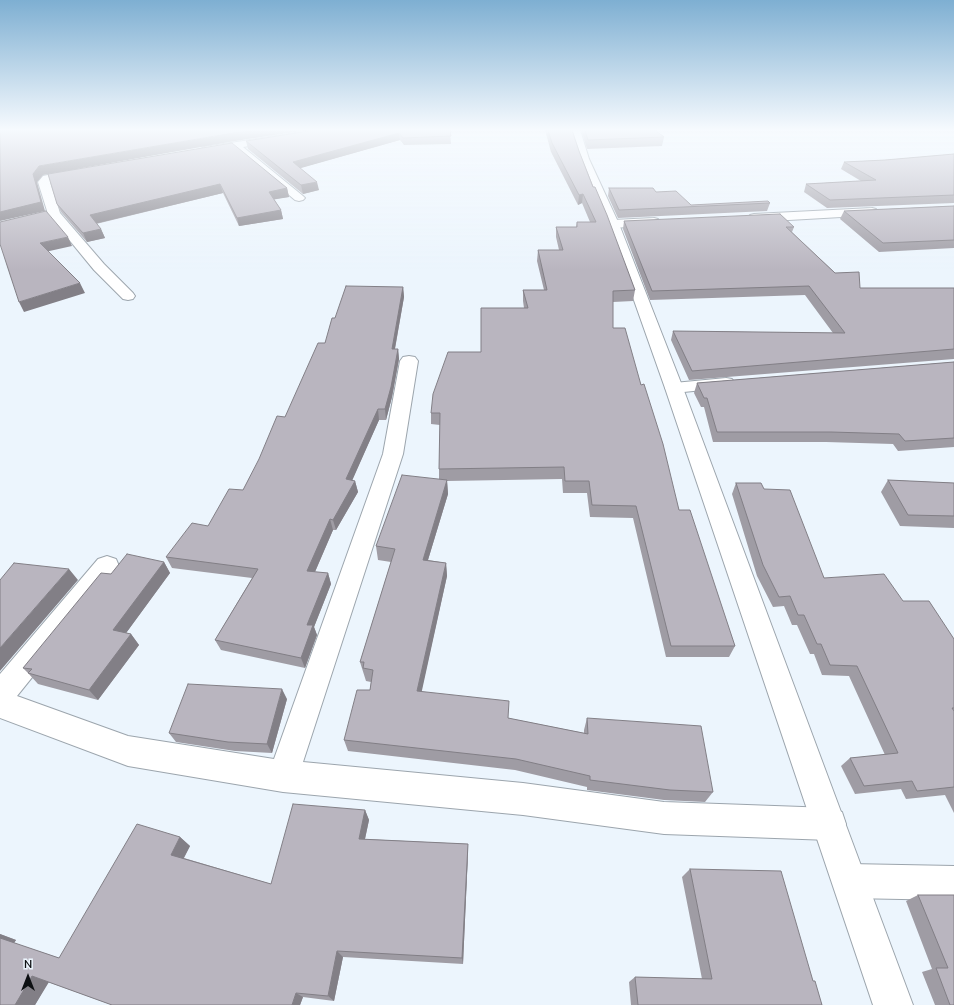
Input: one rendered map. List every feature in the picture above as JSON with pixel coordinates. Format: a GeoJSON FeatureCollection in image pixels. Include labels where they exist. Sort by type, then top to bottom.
{"type":"FeatureCollection","features":[{"type":"Feature","properties":{"kind":"street"},"geometry":{"type":"LineString","coordinates":[[51,177],[44,182],[54,214],[99,267],[128,296]]}},
{"type":"Feature","properties":{"kind":"street"},"geometry":{"type":"LineString","coordinates":[[274,177],[299,198]]}},
{"type":"Feature","properties":{"kind":"street"},"geometry":{"type":"LineString","coordinates":[[592,177],[613,224],[674,388],[893,1005]]}},
{"type":"Feature","properties":{"kind":"street"},"geometry":{"type":"LineString","coordinates":[[740,218],[882,212]]}},
{"type":"Feature","properties":{"kind":"street"},"geometry":{"type":"LineString","coordinates":[[39,218],[54,214]]}},
{"type":"Feature","properties":{"kind":"street"},"geometry":{"type":"LineString","coordinates":[[613,224],[668,222]]}},
{"type":"Feature","properties":{"kind":"street"},"geometry":{"type":"LineString","coordinates":[[283,776],[393,454],[409,361]]}},
{"type":"Feature","properties":{"kind":"street"},"geometry":{"type":"LineString","coordinates":[[674,388],[744,382]]}},
{"type":"Feature","properties":{"kind":"street"},"geometry":{"type":"LineString","coordinates":[[0,695],[107,566]]}},
{"type":"Feature","properties":{"kind":"street"},"geometry":{"type":"LineString","coordinates":[[0,704],[128,751],[283,776],[523,799],[664,818],[830,824]]}},
{"type":"Feature","properties":{"kind":"street"},"geometry":{"type":"LineString","coordinates":[[849,881],[954,883]]}},
{"type":"Feature","properties":{"kind":"building"},"geometry":{"type":"Polygon","coordinates":[[[0,177],[34,177],[41,202],[0,212],[0,177]]]}},
{"type":"Feature","properties":{"kind":"building"},"geometry":{"type":"Polygon","coordinates":[[[49,177],[273,177],[287,188],[269,192],[281,210],[237,218],[220,184],[90,215],[101,229],[83,233],[57,204],[49,177]]]}},
{"type":"Feature","properties":{"kind":"building"},"geometry":{"type":"Polygon","coordinates":[[[291,177],[311,177],[317,182],[301,185],[291,177]]]}},
{"type":"Feature","properties":{"kind":"building"},"geometry":{"type":"Polygon","coordinates":[[[570,177],[589,177],[607,215],[635,290],[613,291],[613,328],[625,328],[641,385],[644,384],[663,444],[679,510],[690,510],[735,646],[671,646],[636,506],[592,505],[589,481],[565,481],[564,467],[439,469],[440,413],[431,413],[433,394],[448,352],[481,352],[481,308],[528,308],[523,290],[547,290],[538,250],[563,250],[556,227],[577,227],[577,222],[596,222],[583,194],[579,195],[570,177]]]}},
{"type":"Feature","properties":{"kind":"building"},"geometry":{"type":"Polygon","coordinates":[[[870,177],[954,177],[954,195],[830,200],[806,184],[876,180],[870,177]]]}},
{"type":"Feature","properties":{"kind":"building"},"geometry":{"type":"Polygon","coordinates":[[[609,188],[653,188],[656,192],[676,191],[691,205],[768,201],[770,203],[619,210],[609,188]]]}},
{"type":"Feature","properties":{"kind":"building"},"geometry":{"type":"Polygon","coordinates":[[[954,206],[954,240],[883,243],[844,211],[954,206]]]}},
{"type":"Feature","properties":{"kind":"building"},"geometry":{"type":"Polygon","coordinates":[[[46,211],[68,237],[40,243],[80,283],[19,302],[0,244],[0,222],[46,211]]]}},
{"type":"Feature","properties":{"kind":"building"},"geometry":{"type":"Polygon","coordinates":[[[780,214],[794,227],[786,227],[835,273],[859,272],[860,288],[954,288],[954,349],[692,371],[673,331],[845,333],[809,286],[652,291],[624,221],[780,214]]]}},
{"type":"Feature","properties":{"kind":"building"},"geometry":{"type":"Polygon","coordinates":[[[346,286],[403,287],[392,349],[398,349],[391,387],[385,409],[378,409],[346,479],[355,481],[333,520],[330,519],[307,571],[328,573],[307,625],[313,625],[301,658],[215,640],[258,569],[166,557],[192,523],[208,526],[229,489],[243,490],[259,459],[277,416],[285,417],[318,343],[325,343],[332,318],[335,318],[346,286]]]}},
{"type":"Feature","properties":{"kind":"building"},"geometry":{"type":"Polygon","coordinates":[[[954,362],[954,438],[905,441],[899,434],[831,432],[717,432],[707,398],[704,398],[697,383],[954,362]]]}},
{"type":"Feature","properties":{"kind":"building"},"geometry":{"type":"Polygon","coordinates":[[[402,475],[447,480],[423,560],[446,563],[417,691],[509,701],[508,718],[588,734],[587,718],[701,726],[713,792],[670,790],[590,780],[590,776],[516,759],[344,740],[357,690],[370,690],[373,670],[363,668],[364,662],[360,662],[395,549],[376,546],[402,475]]]}},
{"type":"Feature","properties":{"kind":"building"},"geometry":{"type":"Polygon","coordinates":[[[888,480],[954,483],[954,516],[908,515],[888,480]]]}},
{"type":"Feature","properties":{"kind":"building"},"geometry":{"type":"Polygon","coordinates":[[[736,483],[761,483],[764,489],[790,490],[824,578],[884,574],[903,601],[929,601],[954,639],[954,708],[952,708],[954,711],[954,787],[917,791],[912,781],[864,786],[850,758],[898,753],[857,666],[830,665],[821,644],[817,644],[804,615],[798,615],[790,596],[779,597],[763,565],[736,483]]]}},
{"type":"Feature","properties":{"kind":"building"},"geometry":{"type":"Polygon","coordinates":[[[127,554],[164,562],[113,630],[131,634],[89,690],[28,673],[32,669],[23,668],[101,573],[111,574],[127,554]]]}},
{"type":"Feature","properties":{"kind":"building"},"geometry":{"type":"Polygon","coordinates":[[[14,563],[69,569],[0,648],[0,580],[14,563]]]}},
{"type":"Feature","properties":{"kind":"building"},"geometry":{"type":"Polygon","coordinates":[[[188,684],[282,689],[267,744],[228,742],[169,733],[188,684]]]}},
{"type":"Feature","properties":{"kind":"building"},"geometry":{"type":"Polygon","coordinates":[[[293,804],[365,810],[359,839],[468,844],[462,958],[337,951],[328,996],[296,993],[292,1005],[112,1005],[32,976],[15,1005],[0,1005],[0,938],[59,958],[137,824],[180,837],[171,855],[271,884],[293,804]]]}},
{"type":"Feature","properties":{"kind":"building"},"geometry":{"type":"Polygon","coordinates":[[[690,869],[781,871],[813,981],[815,981],[822,1005],[638,1005],[635,977],[712,979],[690,869]]]}},
{"type":"Feature","properties":{"kind":"building"},"geometry":{"type":"Polygon","coordinates":[[[918,895],[954,895],[954,1005],[950,1005],[936,968],[948,968],[918,895]]]}}]}
